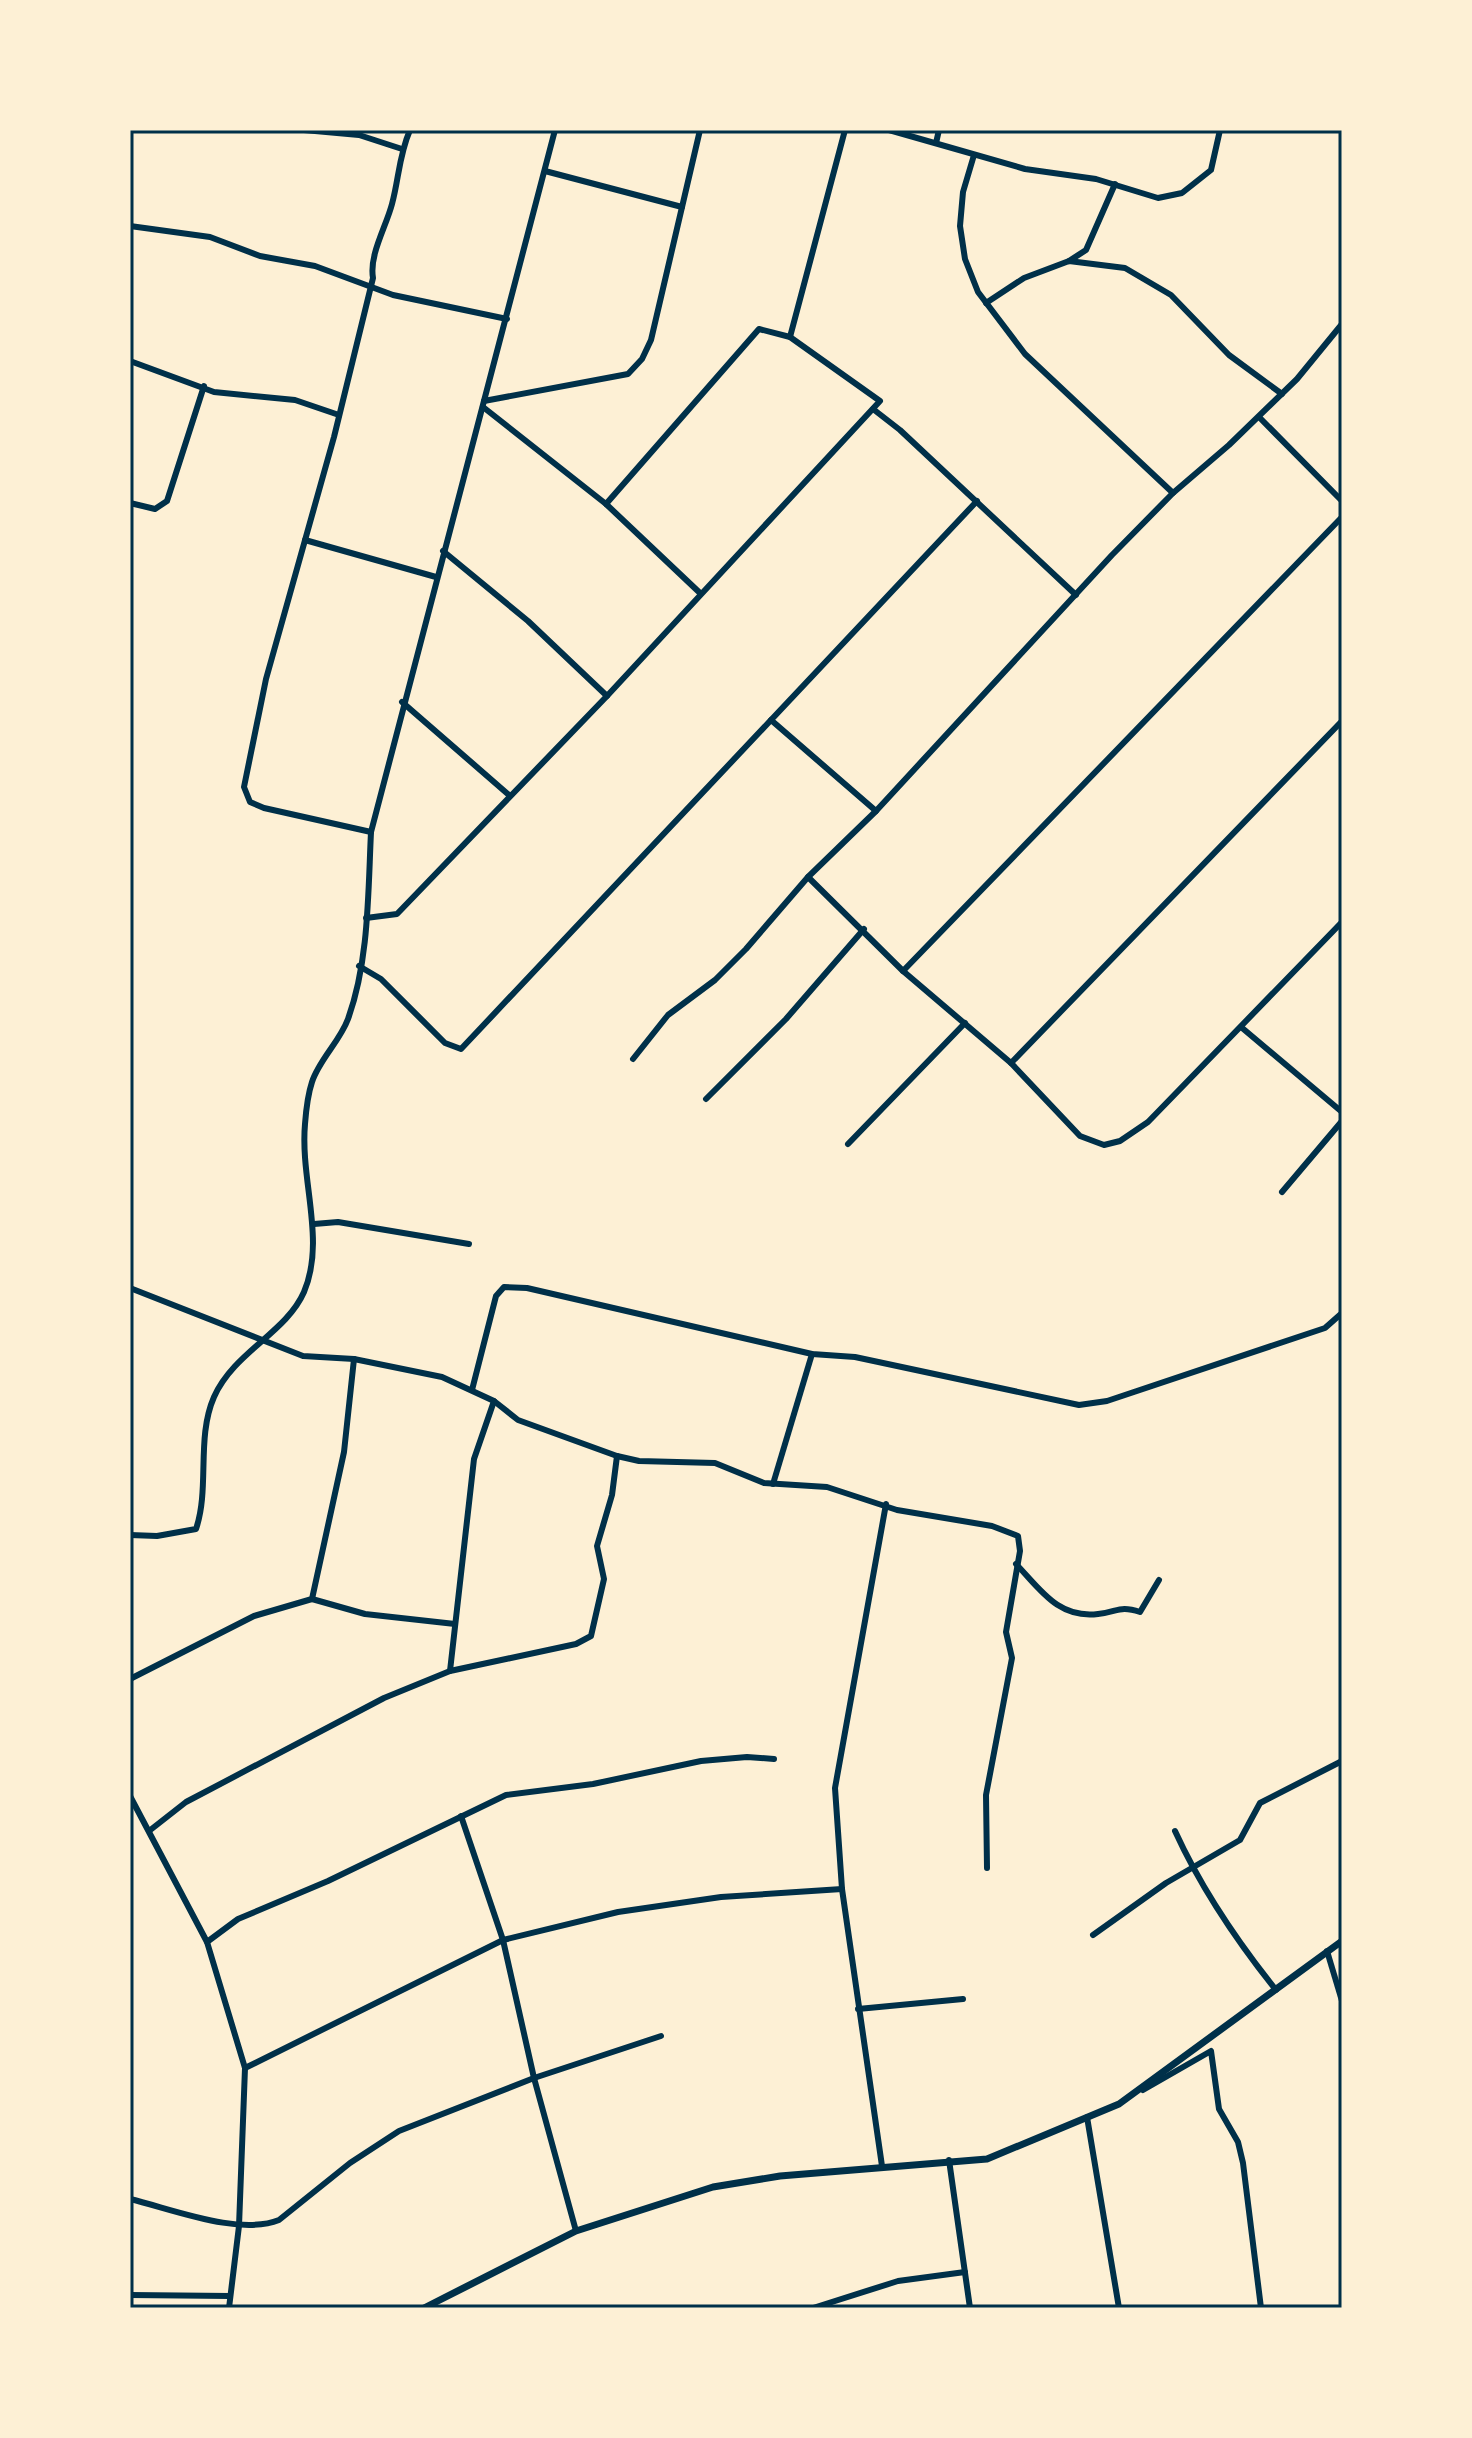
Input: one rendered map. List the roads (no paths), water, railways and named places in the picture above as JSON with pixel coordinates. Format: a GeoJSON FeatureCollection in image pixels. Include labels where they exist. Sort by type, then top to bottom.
{"type":"FeatureCollection","features":[{"type":"Feature","properties":{"kind":"street"},"geometry":{"type":"LineString","coordinates":[[304,130],[359,135],[402,149]]}},
{"type":"Feature","properties":{"kind":"street"},"geometry":{"type":"LineString","coordinates":[[371,832],[264,808],[250,802],[244,787],[266,679],[339,415],[370,288],[372,263],[392,207],[402,149],[410,130]]}},
{"type":"Feature","properties":{"kind":"street"},"geometry":{"type":"LineString","coordinates":[[130,1535],[157,1536],[196,1529],[208,1418],[214,1396],[230,1372],[259,1340],[294,1309],[304,1291],[313,1259],[314,1224],[307,1199],[305,1168],[305,1125],[312,1081],[348,1018],[366,918],[371,832],[402,702],[507,319],[555,130]]}},
{"type":"Feature","properties":{"kind":"street"},"geometry":{"type":"LineString","coordinates":[[484,404],[628,374],[642,359],[651,340],[700,130]]}},
{"type":"Feature","properties":{"kind":"street"},"geometry":{"type":"LineString","coordinates":[[790,337],[845,130]]}},
{"type":"Feature","properties":{"kind":"street"},"geometry":{"type":"LineString","coordinates":[[889,130],[1025,169],[1115,184],[1158,198],[1182,193],[1211,170],[1220,130]]}},
{"type":"Feature","properties":{"kind":"street"},"geometry":{"type":"LineString","coordinates":[[936,143],[939,130]]}},
{"type":"Feature","properties":{"kind":"street"},"geometry":{"type":"LineString","coordinates":[[974,155],[963,192],[960,226],[965,259],[978,292],[1025,354],[1173,493]]}},
{"type":"Feature","properties":{"kind":"street"},"geometry":{"type":"LineString","coordinates":[[545,171],[682,207]]}},
{"type":"Feature","properties":{"kind":"street"},"geometry":{"type":"LineString","coordinates":[[986,303],[1024,278],[1069,261],[1086,250],[1115,184]]}},
{"type":"Feature","properties":{"kind":"street"},"geometry":{"type":"LineString","coordinates":[[130,226],[210,237],[260,256],[315,266],[370,288],[507,319]]}},
{"type":"Feature","properties":{"kind":"street"},"geometry":{"type":"LineString","coordinates":[[1069,261],[1125,268],[1171,295],[1229,355],[1282,394]]}},
{"type":"Feature","properties":{"kind":"street"},"geometry":{"type":"LineString","coordinates":[[633,1059],[668,1015],[715,980],[746,949],[808,877],[876,811],[1173,493],[1282,394],[1342,324]]}},
{"type":"Feature","properties":{"kind":"street"},"geometry":{"type":"LineString","coordinates":[[366,918],[397,914],[607,696],[880,401],[790,337],[759,329],[606,504]]}},
{"type":"Feature","properties":{"kind":"street"},"geometry":{"type":"LineString","coordinates":[[130,361],[214,392],[295,400],[339,415]]}},
{"type":"Feature","properties":{"kind":"street"},"geometry":{"type":"LineString","coordinates":[[130,503],[155,509],[167,501],[204,386]]}},
{"type":"Feature","properties":{"kind":"street"},"geometry":{"type":"LineString","coordinates":[[484,404],[606,504],[700,593]]}},
{"type":"Feature","properties":{"kind":"street"},"geometry":{"type":"LineString","coordinates":[[873,409],[977,501],[1076,595]]}},
{"type":"Feature","properties":{"kind":"street"},"geometry":{"type":"LineString","coordinates":[[1259,417],[1342,499]]}},
{"type":"Feature","properties":{"kind":"street"},"geometry":{"type":"LineString","coordinates":[[359,966],[381,979],[445,1043],[461,1049],[977,501]]}},
{"type":"Feature","properties":{"kind":"street"},"geometry":{"type":"LineString","coordinates":[[903,971],[1342,517]]}},
{"type":"Feature","properties":{"kind":"street"},"geometry":{"type":"LineString","coordinates":[[305,540],[436,577]]}},
{"type":"Feature","properties":{"kind":"street"},"geometry":{"type":"LineString","coordinates":[[443,551],[528,621],[607,696]]}},
{"type":"Feature","properties":{"kind":"street"},"geometry":{"type":"LineString","coordinates":[[402,702],[509,795]]}},
{"type":"Feature","properties":{"kind":"street"},"geometry":{"type":"LineString","coordinates":[[771,720],[876,811]]}},
{"type":"Feature","properties":{"kind":"street"},"geometry":{"type":"LineString","coordinates":[[1011,1063],[1342,721]]}},
{"type":"Feature","properties":{"kind":"street"},"geometry":{"type":"LineString","coordinates":[[808,877],[864,929],[903,971],[1011,1063],[1080,1136],[1104,1145],[1120,1141],[1148,1122],[1342,922]]}},
{"type":"Feature","properties":{"kind":"street"},"geometry":{"type":"LineString","coordinates":[[706,1099],[786,1019],[864,929]]}},
{"type":"Feature","properties":{"kind":"street"},"geometry":{"type":"LineString","coordinates":[[848,1144],[965,1023]]}},
{"type":"Feature","properties":{"kind":"street"},"geometry":{"type":"LineString","coordinates":[[1241,1027],[1342,1112]]}},
{"type":"Feature","properties":{"kind":"street"},"geometry":{"type":"LineString","coordinates":[[1282,1192],[1342,1121]]}},
{"type":"Feature","properties":{"kind":"street"},"geometry":{"type":"LineString","coordinates":[[314,1224],[338,1222],[469,1244]]}},
{"type":"Feature","properties":{"kind":"street"},"geometry":{"type":"LineString","coordinates":[[472,1390],[496,1296],[504,1287],[527,1288],[812,1354],[855,1357],[1079,1405],[1107,1401],[1325,1328],[1342,1313]]}},
{"type":"Feature","properties":{"kind":"street"},"geometry":{"type":"LineString","coordinates":[[130,1288],[303,1356],[354,1359],[442,1377],[494,1401],[518,1420],[617,1456],[639,1461],[715,1463],[773,1484],[818,1485],[886,1504],[897,1510],[992,1526],[1018,1536],[1020,1551],[1006,1632],[1012,1658],[986,1795],[987,1868]]}},
{"type":"Feature","properties":{"kind":"street"},"geometry":{"type":"LineString","coordinates":[[773,1484],[812,1354]]}},
{"type":"Feature","properties":{"kind":"street"},"geometry":{"type":"LineString","coordinates":[[312,1599],[344,1452],[354,1359]]}},
{"type":"Feature","properties":{"kind":"street"},"geometry":{"type":"LineString","coordinates":[[450,1671],[474,1459],[494,1401]]}},
{"type":"Feature","properties":{"kind":"street"},"geometry":{"type":"LineString","coordinates":[[149,1831],[186,1802],[230,1777],[384,1698],[450,1671],[576,1644],[591,1636],[604,1579],[597,1546],[612,1495],[617,1456]]}},
{"type":"Feature","properties":{"kind":"street"},"geometry":{"type":"LineString","coordinates":[[882,2166],[842,1889],[835,1788],[886,1504]]}},
{"type":"Feature","properties":{"kind":"street"},"geometry":{"type":"LineString","coordinates":[[1016,1564],[1047,1599],[1073,1613],[1088,1615],[1123,1606],[1140,1612],[1159,1580]]}},
{"type":"Feature","properties":{"kind":"street"},"geometry":{"type":"LineString","coordinates":[[130,1679],[254,1616],[312,1599],[365,1614],[455,1624]]}},
{"type":"Feature","properties":{"kind":"street"},"geometry":{"type":"LineString","coordinates":[[207,1942],[246,1915],[328,1881],[483,1803],[516,1793],[593,1784],[701,1761],[747,1757],[774,1759]]}},
{"type":"Feature","properties":{"kind":"street"},"geometry":{"type":"LineString","coordinates":[[1093,1935],[1166,1883],[1240,1840],[1260,1803],[1342,1761]]}},
{"type":"Feature","properties":{"kind":"street"},"geometry":{"type":"LineString","coordinates":[[130,1796],[207,1942],[245,2068],[239,2226],[229,2308]]}},
{"type":"Feature","properties":{"kind":"street"},"geometry":{"type":"LineString","coordinates":[[461,1816],[503,1940],[534,2078],[576,2231]]}},
{"type":"Feature","properties":{"kind":"street"},"geometry":{"type":"LineString","coordinates":[[1175,1831],[1193,1870],[1234,1936],[1276,1990]]}},
{"type":"Feature","properties":{"kind":"street"},"geometry":{"type":"LineString","coordinates":[[245,2068],[503,1940],[554,1925],[618,1912],[721,1897],[842,1889]]}},
{"type":"Feature","properties":{"kind":"street"},"geometry":{"type":"LineString","coordinates":[[1119,2104],[1342,1941]]}},
{"type":"Feature","properties":{"kind":"street"},"geometry":{"type":"LineString","coordinates":[[1327,1951],[1342,2001]]}},
{"type":"Feature","properties":{"kind":"street"},"geometry":{"type":"LineString","coordinates":[[858,2009],[963,1999]]}},
{"type":"Feature","properties":{"kind":"street"},"geometry":{"type":"LineString","coordinates":[[130,2199],[239,2226],[266,2225],[279,2220],[350,2163],[399,2131],[534,2078],[661,2036]]}},
{"type":"Feature","properties":{"kind":"street"},"geometry":{"type":"LineString","coordinates":[[424,2308],[576,2231],[713,2187],[780,2176],[987,2159],[1119,2104],[1211,2051],[1219,2109],[1238,2142],[1243,2163],[1261,2308]]}},
{"type":"Feature","properties":{"kind":"street"},"geometry":{"type":"LineString","coordinates":[[1087,2117],[1119,2308]]}},
{"type":"Feature","properties":{"kind":"street"},"geometry":{"type":"LineString","coordinates":[[949,2160],[970,2308]]}},
{"type":"Feature","properties":{"kind":"street"},"geometry":{"type":"LineString","coordinates":[[813,2308],[898,2281],[965,2272]]}},
{"type":"Feature","properties":{"kind":"street"},"geometry":{"type":"LineString","coordinates":[[130,2295],[230,2296]]}}]}
